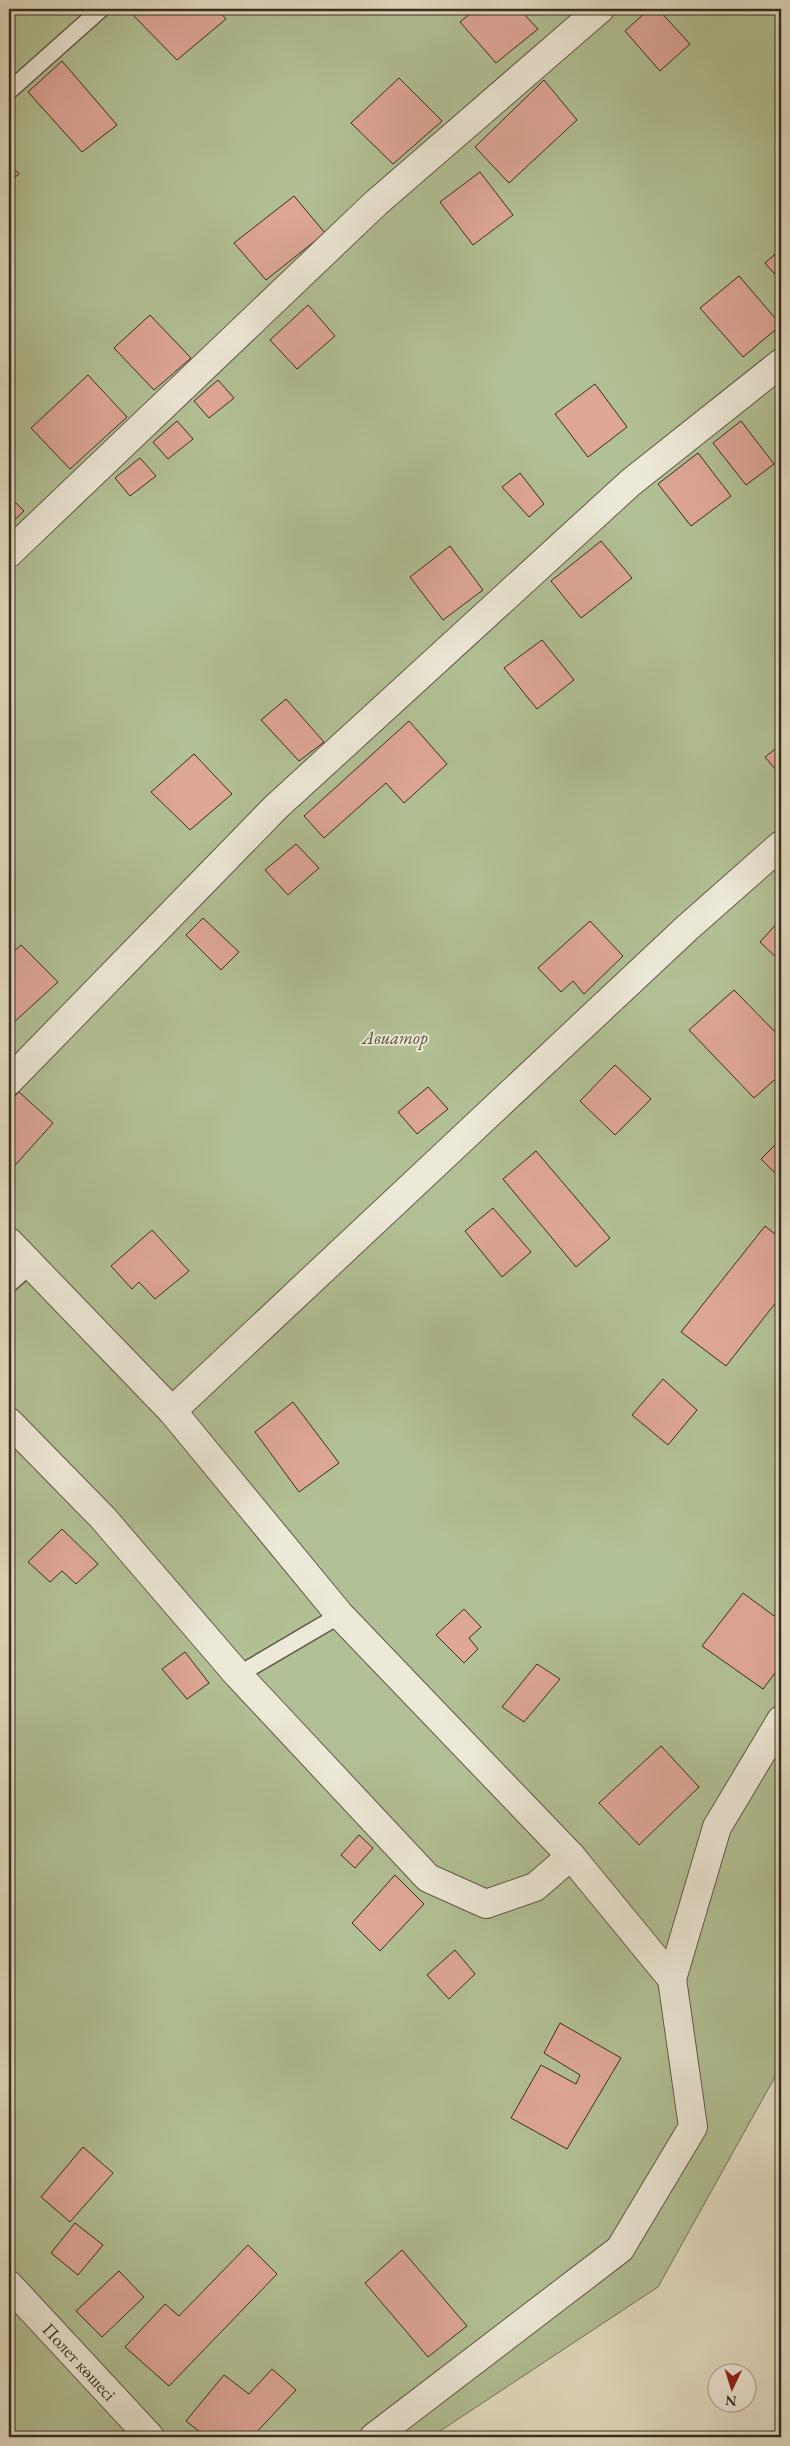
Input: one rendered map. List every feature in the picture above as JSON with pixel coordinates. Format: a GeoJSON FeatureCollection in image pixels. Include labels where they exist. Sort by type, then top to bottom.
{"type":"FeatureCollection","features":[{"type":"Feature","properties":{"kind":"street"},"geometry":{"type":"LineString","coordinates":[[9,553],[376,203],[600,9]]}},
{"type":"Feature","properties":{"kind":"street"},"geometry":{"type":"LineString","coordinates":[[9,1082],[276,807],[630,483],[781,363]]}},
{"type":"Feature","properties":{"kind":"street"},"geometry":{"type":"LineString","coordinates":[[172,1411],[687,928],[781,845]]}},
{"type":"Feature","properties":{"kind":"street"},"geometry":{"type":"LineString","coordinates":[[9,1242],[172,1411],[340,1615],[571,1856],[672,1979]]}},
{"type":"Feature","properties":{"kind":"street"},"geometry":{"type":"LineString","coordinates":[[9,1422],[103,1518],[238,1674],[428,1878],[486,1904],[535,1887],[571,1856]]}},
{"type":"Feature","properties":{"kind":"street"},"geometry":{"type":"LineString","coordinates":[[374,2437],[620,2250],[693,2127],[672,1979],[718,1827],[781,1720]]}},
{"type":"Feature","properties":{"kind":"street","name":"Полет көшесі"},"geometry":{"type":"LineString","coordinates":[[9,2284],[150,2437]]}},
{"type":"Feature","properties":{"kind":"lane"},"geometry":{"type":"LineString","coordinates":[[9,91],[101,9]]}},
{"type":"Feature","properties":{"kind":"lane"},"geometry":{"type":"LineString","coordinates":[[9,1284],[31,1265]]}},
{"type":"Feature","properties":{"kind":"lane"},"geometry":{"type":"LineString","coordinates":[[238,1674],[340,1615]]}},
{"type":"Feature","properties":{"kind":"green space","name":"Авиатор"},"geometry":{"type":"Polygon","coordinates":[[[9,9],[781,9],[781,2066],[658,2287],[431,2437],[9,2437],[9,9]]]}},
{"type":"Feature","properties":{"kind":"building"},"geometry":{"type":"Polygon","coordinates":[[[135,9],[217,9],[226,19],[177,60],[130,12],[135,9]]]}},
{"type":"Feature","properties":{"kind":"building"},"geometry":{"type":"Polygon","coordinates":[[[476,9],[519,9],[538,29],[496,63],[460,22],[476,9]]]}},
{"type":"Feature","properties":{"kind":"building"},"geometry":{"type":"Polygon","coordinates":[[[649,9],[658,9],[690,44],[660,71],[625,31],[649,9]]]}},
{"type":"Feature","properties":{"kind":"building"},"geometry":{"type":"Polygon","coordinates":[[[62,61],[117,125],[82,152],[28,92],[62,61]]]}},
{"type":"Feature","properties":{"kind":"building"},"geometry":{"type":"Polygon","coordinates":[[[399,78],[442,121],[393,164],[351,123],[399,78]]]}},
{"type":"Feature","properties":{"kind":"building"},"geometry":{"type":"Polygon","coordinates":[[[544,80],[577,120],[509,183],[475,147],[544,80]]]}},
{"type":"Feature","properties":{"kind":"building"},"geometry":{"type":"Polygon","coordinates":[[[9,163],[19,174],[9,182],[9,163]]]}},
{"type":"Feature","properties":{"kind":"building"},"geometry":{"type":"Polygon","coordinates":[[[480,172],[513,215],[473,245],[440,202],[480,172]]]}},
{"type":"Feature","properties":{"kind":"building"},"geometry":{"type":"Polygon","coordinates":[[[294,196],[325,233],[266,280],[234,243],[294,196]]]}},
{"type":"Feature","properties":{"kind":"building"},"geometry":{"type":"Polygon","coordinates":[[[781,249],[781,281],[765,263],[781,249]]]}},
{"type":"Feature","properties":{"kind":"building"},"geometry":{"type":"Polygon","coordinates":[[[739,276],[781,325],[743,357],[700,308],[739,276]]]}},
{"type":"Feature","properties":{"kind":"building"},"geometry":{"type":"Polygon","coordinates":[[[308,305],[335,336],[297,369],[270,340],[308,305]]]}},
{"type":"Feature","properties":{"kind":"building"},"geometry":{"type":"Polygon","coordinates":[[[150,315],[191,358],[154,390],[114,348],[150,315]]]}},
{"type":"Feature","properties":{"kind":"building"},"geometry":{"type":"Polygon","coordinates":[[[88,375],[127,417],[70,469],[31,428],[88,375]]]}},
{"type":"Feature","properties":{"kind":"building"},"geometry":{"type":"Polygon","coordinates":[[[218,380],[234,398],[209,418],[194,401],[218,380]]]}},
{"type":"Feature","properties":{"kind":"building"},"geometry":{"type":"Polygon","coordinates":[[[595,384],[627,427],[588,457],[555,414],[595,384]]]}},
{"type":"Feature","properties":{"kind":"building"},"geometry":{"type":"Polygon","coordinates":[[[177,421],[193,439],[168,459],[153,442],[177,421]]]}},
{"type":"Feature","properties":{"kind":"building"},"geometry":{"type":"Polygon","coordinates":[[[741,421],[774,464],[746,485],[713,443],[741,421]]]}},
{"type":"Feature","properties":{"kind":"building"},"geometry":{"type":"Polygon","coordinates":[[[698,453],[731,496],[691,526],[658,484],[698,453]]]}},
{"type":"Feature","properties":{"kind":"building"},"geometry":{"type":"Polygon","coordinates":[[[140,458],[156,476],[130,496],[115,478],[140,458]]]}},
{"type":"Feature","properties":{"kind":"building"},"geometry":{"type":"Polygon","coordinates":[[[520,473],[544,504],[529,517],[502,487],[520,473]]]}},
{"type":"Feature","properties":{"kind":"building"},"geometry":{"type":"Polygon","coordinates":[[[9,496],[24,511],[9,525],[9,496]]]}},
{"type":"Feature","properties":{"kind":"building"},"geometry":{"type":"Polygon","coordinates":[[[601,541],[632,578],[581,618],[551,581],[601,541]]]}},
{"type":"Feature","properties":{"kind":"building"},"geometry":{"type":"Polygon","coordinates":[[[450,546],[483,590],[443,620],[410,577],[450,546]]]}},
{"type":"Feature","properties":{"kind":"building"},"geometry":{"type":"Polygon","coordinates":[[[542,640],[574,680],[537,709],[504,668],[542,640]]]}},
{"type":"Feature","properties":{"kind":"building"},"geometry":{"type":"Polygon","coordinates":[[[286,699],[324,742],[299,761],[261,720],[286,699]]]}},
{"type":"Feature","properties":{"kind":"building"},"geometry":{"type":"Polygon","coordinates":[[[409,721],[447,764],[404,803],[386,783],[324,838],[304,816],[409,721]]]}},
{"type":"Feature","properties":{"kind":"building"},"geometry":{"type":"Polygon","coordinates":[[[779,746],[781,748],[781,776],[765,757],[779,746]]]}},
{"type":"Feature","properties":{"kind":"building"},"geometry":{"type":"Polygon","coordinates":[[[194,754],[232,794],[190,830],[151,792],[194,754]]]}},
{"type":"Feature","properties":{"kind":"building"},"geometry":{"type":"Polygon","coordinates":[[[296,844],[319,868],[288,895],[265,870],[296,844]]]}},
{"type":"Feature","properties":{"kind":"building"},"geometry":{"type":"Polygon","coordinates":[[[203,918],[239,952],[221,970],[186,935],[203,918]]]}},
{"type":"Feature","properties":{"kind":"building"},"geometry":{"type":"Polygon","coordinates":[[[781,919],[781,962],[760,942],[781,919]]]}},
{"type":"Feature","properties":{"kind":"building"},"geometry":{"type":"Polygon","coordinates":[[[590,921],[623,956],[584,994],[573,981],[561,992],[538,968],[590,921]]]}},
{"type":"Feature","properties":{"kind":"building"},"geometry":{"type":"Polygon","coordinates":[[[21,945],[58,982],[12,1024],[9,1020],[9,956],[21,945]]]}},
{"type":"Feature","properties":{"kind":"building"},"geometry":{"type":"Polygon","coordinates":[[[734,990],[781,1038],[781,1074],[754,1098],[689,1030],[734,990]]]}},
{"type":"Feature","properties":{"kind":"building"},"geometry":{"type":"Polygon","coordinates":[[[615,1065],[651,1099],[615,1135],[580,1101],[615,1065]]]}},
{"type":"Feature","properties":{"kind":"building"},"geometry":{"type":"Polygon","coordinates":[[[428,1087],[448,1109],[417,1134],[398,1112],[428,1087]]]}},
{"type":"Feature","properties":{"kind":"building"},"geometry":{"type":"Polygon","coordinates":[[[19,1092],[53,1123],[9,1172],[9,1102],[19,1092]]]}},
{"type":"Feature","properties":{"kind":"building"},"geometry":{"type":"Polygon","coordinates":[[[781,1139],[781,1179],[761,1159],[781,1139]]]}},
{"type":"Feature","properties":{"kind":"building"},"geometry":{"type":"Polygon","coordinates":[[[536,1151],[610,1238],[576,1267],[503,1179],[536,1151]]]}},
{"type":"Feature","properties":{"kind":"building"},"geometry":{"type":"Polygon","coordinates":[[[493,1208],[531,1252],[502,1277],[465,1231],[493,1208]]]}},
{"type":"Feature","properties":{"kind":"building"},"geometry":{"type":"Polygon","coordinates":[[[765,1226],[781,1239],[781,1296],[726,1366],[681,1332],[765,1226]]]}},
{"type":"Feature","properties":{"kind":"building"},"geometry":{"type":"Polygon","coordinates":[[[152,1230],[189,1271],[155,1299],[139,1282],[132,1289],[111,1266],[152,1230]]]}},
{"type":"Feature","properties":{"kind":"building"},"geometry":{"type":"Polygon","coordinates":[[[663,1379],[697,1410],[668,1445],[632,1415],[663,1379]]]}},
{"type":"Feature","properties":{"kind":"building"},"geometry":{"type":"Polygon","coordinates":[[[293,1402],[339,1463],[299,1492],[255,1432],[293,1402]]]}},
{"type":"Feature","properties":{"kind":"building"},"geometry":{"type":"Polygon","coordinates":[[[62,1529],[98,1564],[76,1584],[62,1571],[50,1582],[28,1562],[62,1529]]]}},
{"type":"Feature","properties":{"kind":"building"},"geometry":{"type":"Polygon","coordinates":[[[743,1593],[781,1621],[781,1665],[763,1689],[702,1646],[743,1593]]]}},
{"type":"Feature","properties":{"kind":"building"},"geometry":{"type":"Polygon","coordinates":[[[464,1609],[481,1627],[469,1638],[478,1649],[464,1663],[436,1635],[464,1609]]]}},
{"type":"Feature","properties":{"kind":"building"},"geometry":{"type":"Polygon","coordinates":[[[185,1652],[209,1683],[187,1699],[162,1669],[185,1652]]]}},
{"type":"Feature","properties":{"kind":"building"},"geometry":{"type":"Polygon","coordinates":[[[537,1664],[560,1679],[524,1722],[502,1707],[537,1664]]]}},
{"type":"Feature","properties":{"kind":"building"},"geometry":{"type":"Polygon","coordinates":[[[661,1746],[699,1787],[639,1845],[599,1803],[661,1746]]]}},
{"type":"Feature","properties":{"kind":"building"},"geometry":{"type":"Polygon","coordinates":[[[359,1835],[373,1848],[355,1868],[341,1855],[359,1835]]]}},
{"type":"Feature","properties":{"kind":"building"},"geometry":{"type":"Polygon","coordinates":[[[395,1875],[424,1904],[380,1951],[352,1923],[395,1875]]]}},
{"type":"Feature","properties":{"kind":"building"},"geometry":{"type":"Polygon","coordinates":[[[455,1950],[475,1974],[449,1999],[427,1975],[455,1950]]]}},
{"type":"Feature","properties":{"kind":"building"},"geometry":{"type":"Polygon","coordinates":[[[560,2023],[621,2058],[567,2149],[511,2118],[541,2065],[576,2084],[580,2075],[544,2053],[560,2023]]]}},
{"type":"Feature","properties":{"kind":"building"},"geometry":{"type":"Polygon","coordinates":[[[83,2147],[113,2173],[70,2222],[41,2197],[83,2147]]]}},
{"type":"Feature","properties":{"kind":"building"},"geometry":{"type":"Polygon","coordinates":[[[75,2223],[103,2245],[78,2275],[51,2253],[75,2223]]]}},
{"type":"Feature","properties":{"kind":"building"},"geometry":{"type":"Polygon","coordinates":[[[248,2245],[277,2274],[169,2386],[125,2347],[165,2304],[179,2316],[248,2245]]]}},
{"type":"Feature","properties":{"kind":"building"},"geometry":{"type":"Polygon","coordinates":[[[402,2250],[467,2326],[428,2357],[365,2283],[402,2250]]]}},
{"type":"Feature","properties":{"kind":"building"},"geometry":{"type":"Polygon","coordinates":[[[119,2271],[144,2297],[102,2337],[76,2311],[119,2271]]]}},
{"type":"Feature","properties":{"kind":"building"},"geometry":{"type":"Polygon","coordinates":[[[272,2369],[296,2390],[252,2437],[206,2437],[186,2421],[224,2375],[249,2394],[272,2369]]]}}]}
